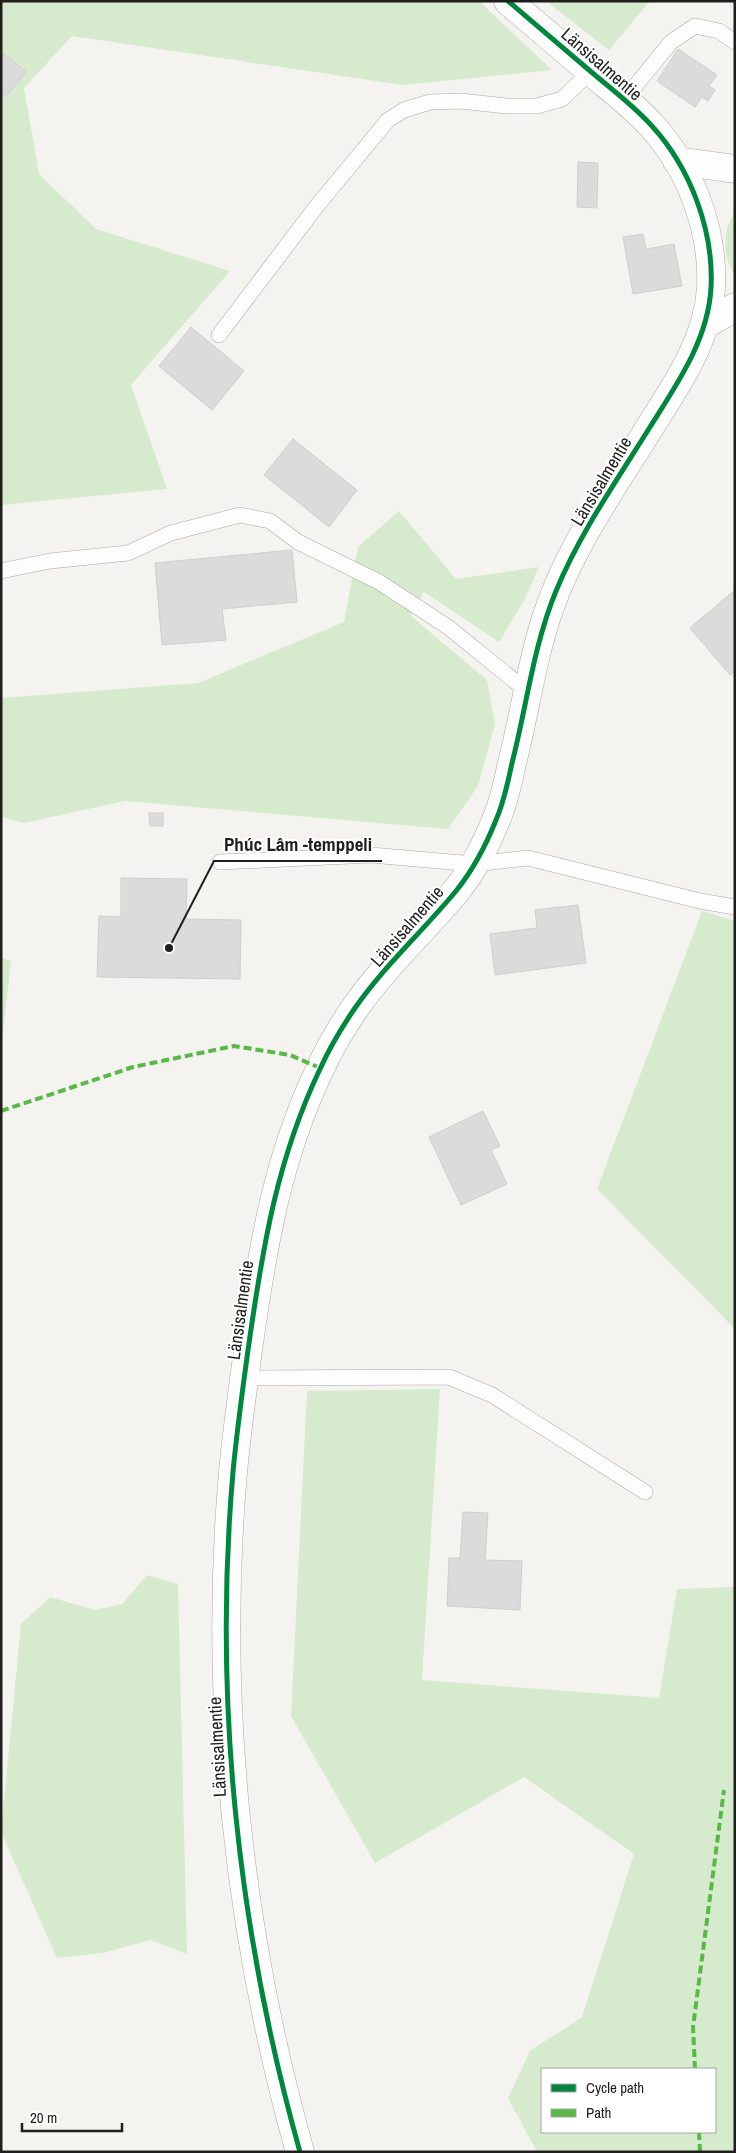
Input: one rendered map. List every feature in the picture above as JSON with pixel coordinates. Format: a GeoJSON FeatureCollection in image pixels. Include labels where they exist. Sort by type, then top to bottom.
{"type":"FeatureCollection","features":[{"type":"Feature","properties":{"kind":"street","name":"Länsisalmentie"},"geometry":{"type":"LineString","coordinates":[[300,2152],[285,2099],[261,1987],[247,1909],[235,1807],[228,1718],[228,1561],[232,1477],[262,1250],[284,1158],[320,1068],[355,1008],[458,888],[482,853],[500,811],[518,741],[535,650],[550,604],[567,566],[596,514],[679,380],[705,325],[711,292],[710,255],[692,186],[677,161],[653,127],[508,1]]}},
{"type":"Feature","properties":{"kind":"street"},"geometry":{"type":"LineString","coordinates":[[677,161],[735,169]]}},
{"type":"Feature","properties":{"kind":"street"},"geometry":{"type":"LineString","coordinates":[[705,325],[735,307]]}},
{"type":"Feature","properties":{"kind":"lane"},"geometry":{"type":"LineString","coordinates":[[624,100],[670,42],[695,26],[719,31],[735,42]]}},
{"type":"Feature","properties":{"kind":"lane"},"geometry":{"type":"LineString","coordinates":[[219,335],[316,208],[388,120],[404,110],[430,102],[461,101],[506,106],[537,106],[562,99],[590,72]]}},
{"type":"Feature","properties":{"kind":"lane"},"geometry":{"type":"LineString","coordinates":[[1,570],[50,561],[128,553],[171,533],[240,515],[270,521],[298,542],[379,582],[448,627],[527,691]]}},
{"type":"Feature","properties":{"kind":"lane"},"geometry":{"type":"LineString","coordinates":[[220,862],[371,855],[474,864],[528,858],[700,901],[735,907]]}},
{"type":"Feature","properties":{"kind":"lane"},"geometry":{"type":"LineString","coordinates":[[244,1378],[450,1377],[492,1395],[645,1492]]}},
{"type":"Feature","properties":{"kind":"green space"},"geometry":{"type":"Polygon","coordinates":[[[1,1],[479,1],[552,70],[403,85],[72,36],[24,88],[39,174],[96,229],[230,271],[131,385],[167,489],[1,505],[1,1]]]}},
{"type":"Feature","properties":{"kind":"green space"},"geometry":{"type":"Polygon","coordinates":[[[546,1],[650,1],[609,50],[546,1]]]}},
{"type":"Feature","properties":{"kind":"green space"},"geometry":{"type":"Polygon","coordinates":[[[735,213],[735,274],[728,260],[725,244],[728,227],[735,213]]]}},
{"type":"Feature","properties":{"kind":"green space"},"geometry":{"type":"Polygon","coordinates":[[[399,511],[456,579],[539,567],[526,597],[499,642],[424,592],[411,616],[487,680],[495,724],[478,786],[448,829],[125,801],[24,823],[1,817],[1,698],[198,683],[344,622],[358,547],[399,511]]]}},
{"type":"Feature","properties":{"kind":"green space"},"geometry":{"type":"Polygon","coordinates":[[[702,911],[735,921],[735,1329],[597,1189],[702,911]]]}},
{"type":"Feature","properties":{"kind":"green space"},"geometry":{"type":"Polygon","coordinates":[[[1,957],[11,961],[1,1050],[1,957]]]}},
{"type":"Feature","properties":{"kind":"green space"},"geometry":{"type":"Polygon","coordinates":[[[440,1389],[422,1680],[659,1698],[677,1589],[735,1587],[735,2152],[537,2152],[508,2098],[530,2051],[582,2017],[634,1854],[524,1777],[375,1863],[291,1716],[307,1391],[440,1389]]]}},
{"type":"Feature","properties":{"kind":"green space"},"geometry":{"type":"Polygon","coordinates":[[[147,1575],[178,1584],[187,1954],[150,1940],[103,1953],[57,1958],[1,1832],[21,1624],[50,1597],[95,1610],[122,1604],[147,1575]]]}},
{"type":"Feature","properties":{"kind":"building"},"geometry":{"type":"Polygon","coordinates":[[[678,49],[717,75],[709,86],[715,90],[708,101],[702,97],[695,107],[657,81],[678,49]]]}},
{"type":"Feature","properties":{"kind":"building"},"geometry":{"type":"Polygon","coordinates":[[[3,53],[26,72],[6,96],[1,92],[3,53]]]}},
{"type":"Feature","properties":{"kind":"building"},"geometry":{"type":"Polygon","coordinates":[[[578,162],[598,163],[597,208],[577,207],[578,162]]]}},
{"type":"Feature","properties":{"kind":"building"},"geometry":{"type":"Polygon","coordinates":[[[643,234],[646,249],[674,244],[682,286],[633,294],[623,237],[643,234]]]}},
{"type":"Feature","properties":{"kind":"building"},"geometry":{"type":"Polygon","coordinates":[[[191,327],[244,371],[212,410],[159,366],[191,327]]]}},
{"type":"Feature","properties":{"kind":"building"},"geometry":{"type":"Polygon","coordinates":[[[293,439],[357,490],[329,527],[264,475],[293,439]]]}},
{"type":"Feature","properties":{"kind":"building"},"geometry":{"type":"Polygon","coordinates":[[[292,550],[297,602],[222,609],[226,640],[162,645],[155,563],[292,550]]]}},
{"type":"Feature","properties":{"kind":"building"},"geometry":{"type":"Polygon","coordinates":[[[735,590],[735,671],[730,675],[690,628],[735,590]]]}},
{"type":"Feature","properties":{"kind":"building"},"geometry":{"type":"Polygon","coordinates":[[[149,813],[163,813],[163,826],[150,826],[149,813]]]}},
{"type":"Feature","properties":{"kind":"building"},"geometry":{"type":"Polygon","coordinates":[[[121,878],[187,879],[186,919],[241,920],[240,979],[97,977],[99,916],[121,917],[121,878]]]}},
{"type":"Feature","properties":{"kind":"building"},"geometry":{"type":"Polygon","coordinates":[[[578,905],[586,963],[495,975],[490,934],[537,928],[535,910],[578,905]]]}},
{"type":"Feature","properties":{"kind":"building"},"geometry":{"type":"Polygon","coordinates":[[[483,1111],[500,1146],[491,1150],[507,1184],[461,1205],[429,1137],[483,1111]]]}},
{"type":"Feature","properties":{"kind":"building"},"geometry":{"type":"Polygon","coordinates":[[[463,1512],[488,1513],[485,1560],[522,1561],[520,1610],[447,1606],[449,1558],[460,1558],[463,1512]]]}},
{"type":"Feature","properties":{"kind":"marked path"},"geometry":{"type":"LineString","coordinates":[[1,1111],[133,1067],[234,1046],[290,1055],[320,1068]]}},
{"type":"Feature","properties":{"kind":"marked path"},"geometry":{"type":"LineString","coordinates":[[695,2068],[693,2027],[724,1790]]}},
{"type":"Feature","properties":{"kind":"marked path"},"geometry":{"type":"LineString","coordinates":[[699,2133],[700,2152]]}},
{"type":"Feature","properties":{"kind":"cycle path"},"geometry":{"type":"LineString","coordinates":[[300,2152],[278,2069],[246,1900],[236,1815],[229,1729],[226,1644],[233,1472],[242,1391],[266,1237],[282,1170],[293,1136],[305,1103],[336,1038],[355,1008],[378,978],[462,883],[488,839],[499,813],[505,792],[536,655],[556,591],[576,548],[690,361],[704,326],[711,288],[711,266],[704,222],[688,180],[665,142],[651,125],[629,104],[508,1]]}},
{"type":"Feature","properties":{"kind":"place","name":"Phúc Lâm -temppeli"},"geometry":{"type":"Point","coordinates":[169,948]}}]}
